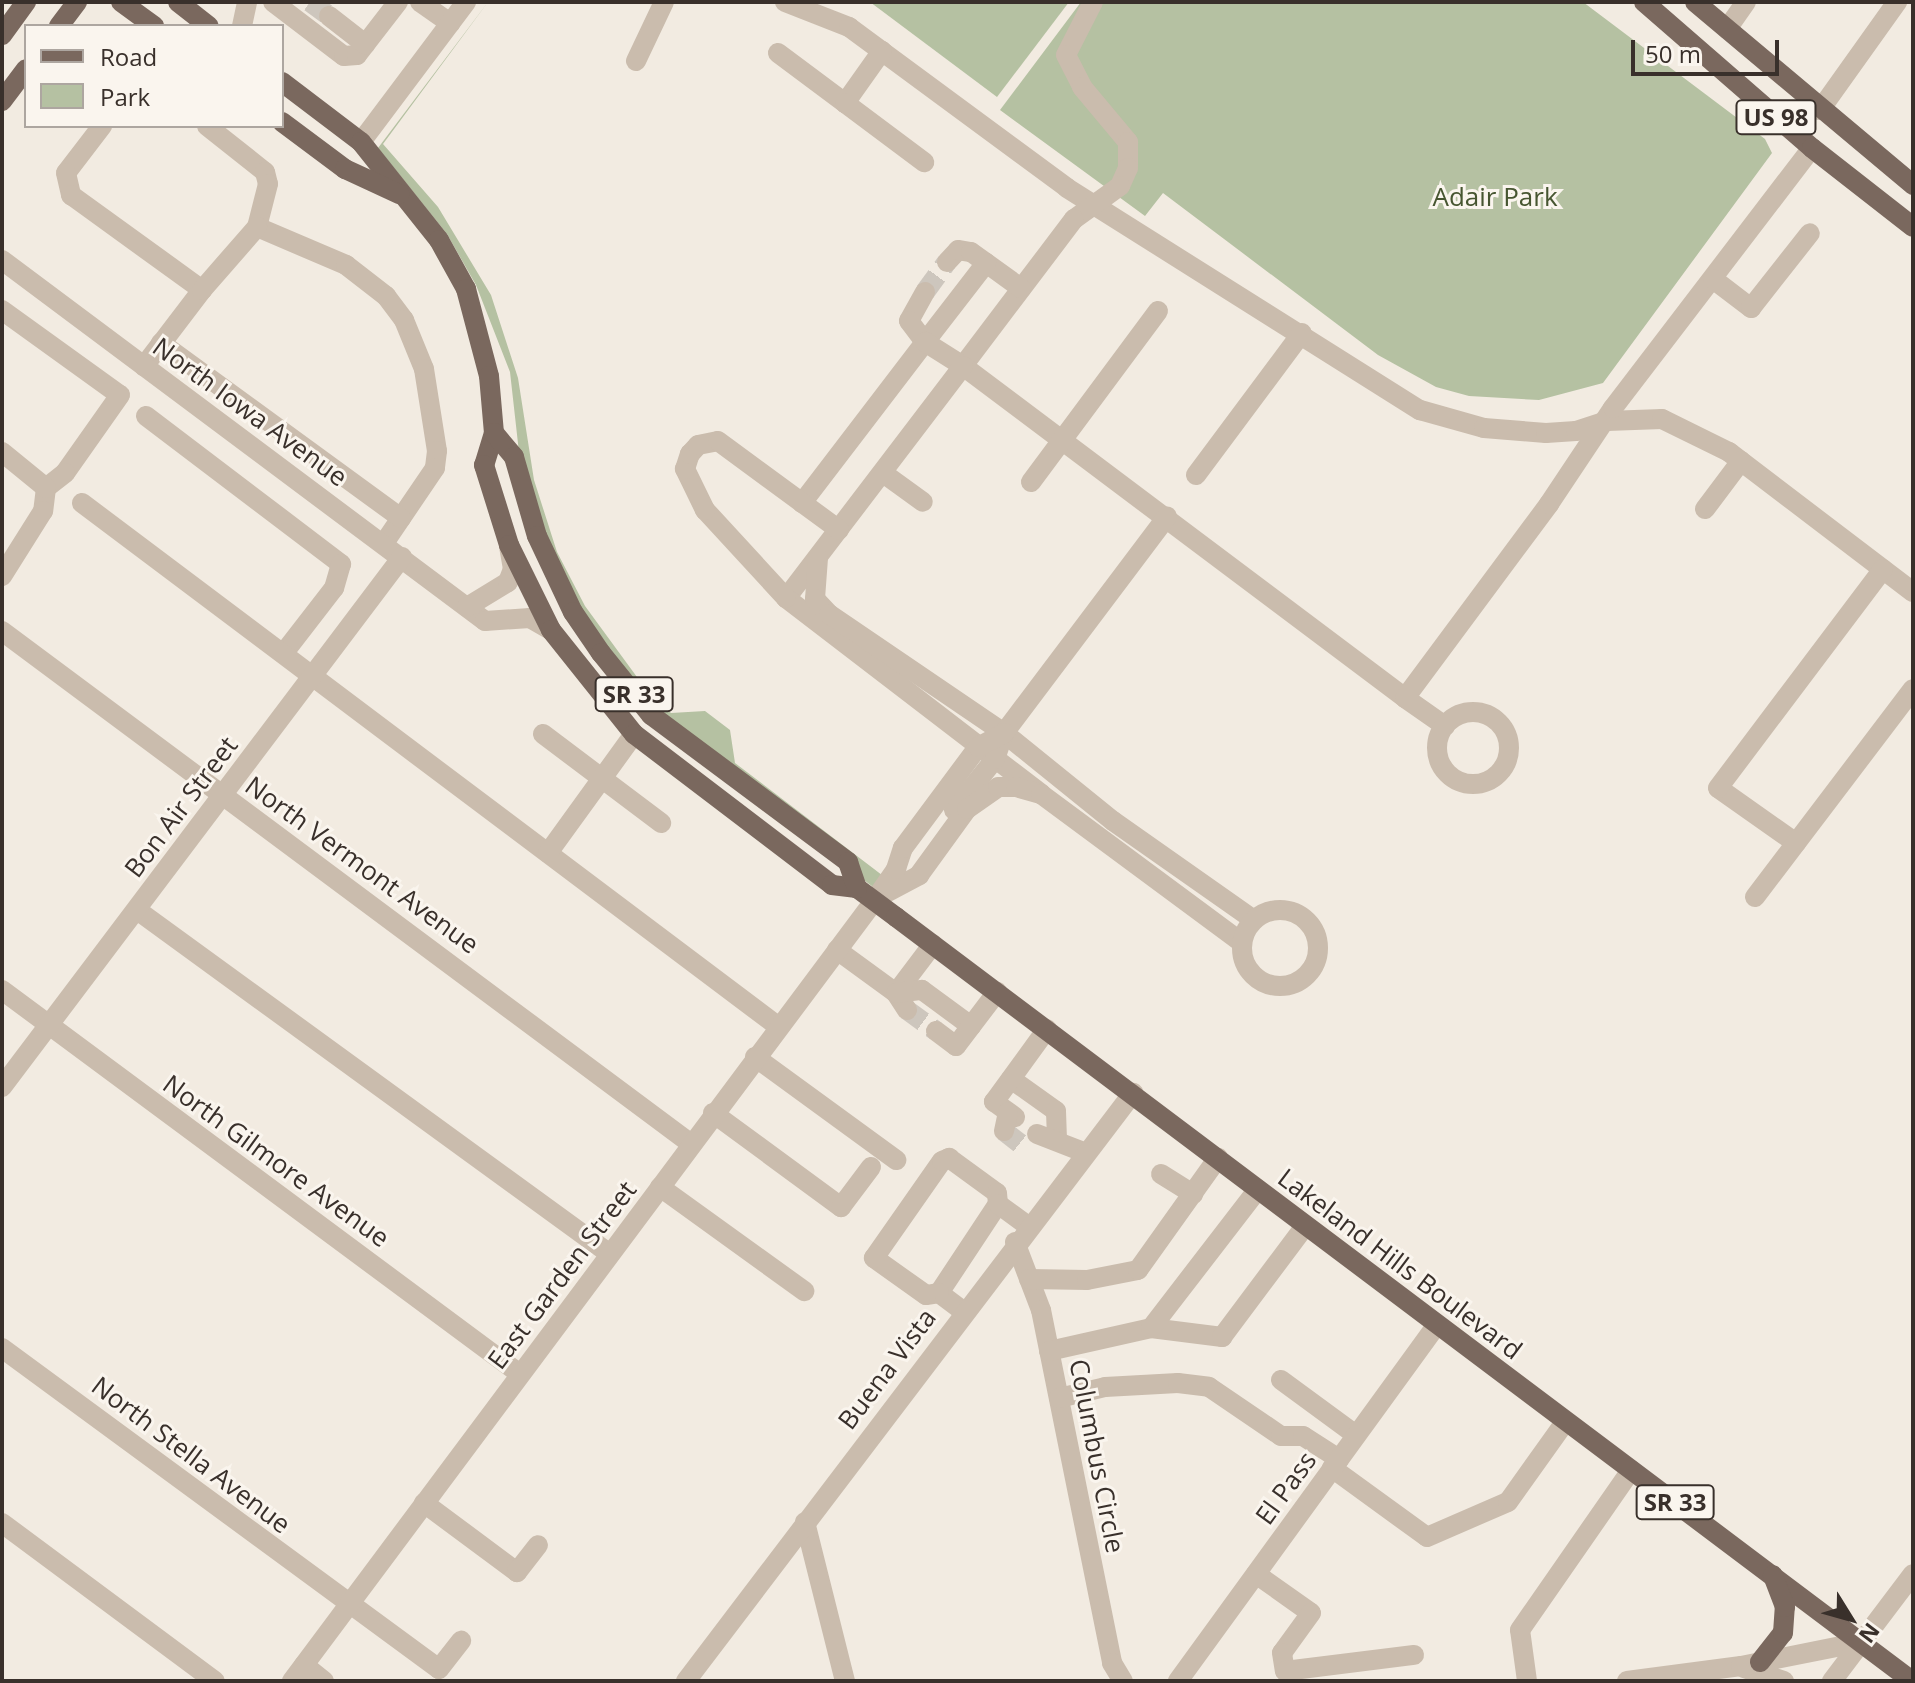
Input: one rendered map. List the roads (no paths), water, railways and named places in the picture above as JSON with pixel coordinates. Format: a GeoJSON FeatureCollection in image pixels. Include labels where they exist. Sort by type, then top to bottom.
{"type":"FeatureCollection","features":[{"type":"Feature","properties":{"kind":"main road"},"geometry":{"type":"LineString","coordinates":[[2,35],[26,2]]}},
{"type":"Feature","properties":{"kind":"main road"},"geometry":{"type":"LineString","coordinates":[[60,24],[77,2]]}},
{"type":"Feature","properties":{"kind":"main road"},"geometry":{"type":"LineString","coordinates":[[121,2],[151,24]]}},
{"type":"Feature","properties":{"kind":"main road"},"geometry":{"type":"LineString","coordinates":[[178,2],[206,24]]}},
{"type":"Feature","properties":{"kind":"main road","name":"US 98"},"geometry":{"type":"LineString","coordinates":[[1644,2],[1812,148],[1913,227]]}},
{"type":"Feature","properties":{"kind":"main road","name":"US 98"},"geometry":{"type":"LineString","coordinates":[[1695,2],[1913,185]]}},
{"type":"Feature","properties":{"kind":"main road"},"geometry":{"type":"LineString","coordinates":[[2,101],[24,72]]}},
{"type":"Feature","properties":{"kind":"main road","name":"Lakeland Hills Boulevard"},"geometry":{"type":"LineString","coordinates":[[284,84],[361,142],[439,240],[466,289],[489,376],[494,433],[484,465],[509,545],[551,630],[634,734],[832,885],[857,888],[933,944],[1436,1326],[1912,1681]]}},
{"type":"Feature","properties":{"kind":"main road","name":"Lakeland Hills Boulevard"},"geometry":{"type":"LineString","coordinates":[[284,123],[345,169],[402,196]]}},
{"type":"Feature","properties":{"kind":"main road","name":"Lakeland Hills Boulevard"},"geometry":{"type":"LineString","coordinates":[[494,433],[514,457],[537,536],[573,612],[601,653],[651,715],[848,862],[857,888]]}},
{"type":"Feature","properties":{"kind":"main road"},"geometry":{"type":"LineString","coordinates":[[1749,1670],[1783,1633],[1785,1607],[1773,1575]]}},
{"type":"Feature","properties":{"kind":"street"},"geometry":{"type":"LineString","coordinates":[[242,24],[247,2]]}},
{"type":"Feature","properties":{"kind":"street"},"geometry":{"type":"LineString","coordinates":[[273,2],[344,56],[357,55],[398,2]]}},
{"type":"Feature","properties":{"kind":"street"},"geometry":{"type":"LineString","coordinates":[[420,2],[450,23]]}},
{"type":"Feature","properties":{"kind":"street"},"geometry":{"type":"LineString","coordinates":[[361,142],[466,2]]}},
{"type":"Feature","properties":{"kind":"street"},"geometry":{"type":"LineString","coordinates":[[636,61],[664,2]]}},
{"type":"Feature","properties":{"kind":"street"},"geometry":{"type":"LineString","coordinates":[[785,2],[849,27],[1094,205],[1420,410],[1484,428],[1546,433],[1576,431],[1607,421],[1662,419],[1741,461],[1913,592]]}},
{"type":"Feature","properties":{"kind":"street"},"geometry":{"type":"LineString","coordinates":[[786,598],[1074,219],[1120,186],[1128,168],[1128,142],[1082,87],[1066,55],[1093,2]]}},
{"type":"Feature","properties":{"kind":"street"},"geometry":{"type":"LineString","coordinates":[[1727,29],[1746,2]]}},
{"type":"Feature","properties":{"kind":"street"},"geometry":{"type":"LineString","coordinates":[[1820,110],[1897,2]]}},
{"type":"Feature","properties":{"kind":"street"},"geometry":{"type":"LineString","coordinates":[[329,16],[365,44]]}},
{"type":"Feature","properties":{"kind":"street"},"geometry":{"type":"LineString","coordinates":[[845,103],[882,51]]}},
{"type":"Feature","properties":{"kind":"street"},"geometry":{"type":"LineString","coordinates":[[778,53],[924,162]]}},
{"type":"Feature","properties":{"kind":"street"},"geometry":{"type":"LineString","coordinates":[[100,128],[66,173],[71,195],[202,290]]}},
{"type":"Feature","properties":{"kind":"street"},"geometry":{"type":"LineString","coordinates":[[144,366],[202,290],[257,227],[268,184],[265,172],[210,128]]}},
{"type":"Feature","properties":{"kind":"street"},"geometry":{"type":"LineString","coordinates":[[1405,698],[1812,148]]}},
{"type":"Feature","properties":{"kind":"street"},"geometry":{"type":"LineString","coordinates":[[257,227],[346,265],[386,296],[404,320],[424,369],[437,451],[435,468],[384,543]]}},
{"type":"Feature","properties":{"kind":"street"},"geometry":{"type":"LineString","coordinates":[[1713,279],[1751,308],[1810,233]]}},
{"type":"Feature","properties":{"kind":"street"},"geometry":{"type":"LineString","coordinates":[[947,262],[958,250],[986,263],[1021,288]]}},
{"type":"Feature","properties":{"kind":"street","name":"North Iowa Avenue"},"geometry":{"type":"LineString","coordinates":[[2,260],[485,621],[530,618],[551,630]]}},
{"type":"Feature","properties":{"kind":"street"},"geometry":{"type":"LineString","coordinates":[[802,503],[986,263]]}},
{"type":"Feature","properties":{"kind":"street"},"geometry":{"type":"LineString","coordinates":[[925,292],[909,321],[925,342],[1064,439],[1445,726]]}},
{"type":"Feature","properties":{"kind":"street"},"geometry":{"type":"LineString","coordinates":[[2,310],[120,395],[65,473],[46,488],[43,511],[2,576]]}},
{"type":"Feature","properties":{"kind":"street"},"geometry":{"type":"LineString","coordinates":[[1031,482],[1158,311]]}},
{"type":"Feature","properties":{"kind":"street"},"geometry":{"type":"LineString","coordinates":[[1196,475],[1302,333]]}},
{"type":"Feature","properties":{"kind":"street"},"geometry":{"type":"LineString","coordinates":[[161,343],[401,518]]}},
{"type":"Feature","properties":{"kind":"street"},"geometry":{"type":"LineString","coordinates":[[146,416],[341,564],[334,588],[283,654]]}},
{"type":"Feature","properties":{"kind":"street"},"geometry":{"type":"LineString","coordinates":[[839,530],[718,441],[698,445],[690,454],[685,469],[705,510],[786,598],[986,753],[1242,943]]}},
{"type":"Feature","properties":{"kind":"street"},"geometry":{"type":"LineString","coordinates":[[2,452],[46,488]]}},
{"type":"Feature","properties":{"kind":"street"},"geometry":{"type":"LineString","coordinates":[[1705,509],[1741,461]]}},
{"type":"Feature","properties":{"kind":"street"},"geometry":{"type":"LineString","coordinates":[[883,473],[923,502]]}},
{"type":"Feature","properties":{"kind":"street"},"geometry":{"type":"LineString","coordinates":[[82,503],[779,1027]]}},
{"type":"Feature","properties":{"kind":"street"},"geometry":{"type":"LineString","coordinates":[[874,901],[896,869],[903,848],[1004,733],[1167,517]]}},
{"type":"Feature","properties":{"kind":"street"},"geometry":{"type":"LineString","coordinates":[[467,607],[508,582],[513,569],[509,545]]}},
{"type":"Feature","properties":{"kind":"street","name":"Bon Air Street"},"geometry":{"type":"LineString","coordinates":[[2,1087],[402,557]]}},
{"type":"Feature","properties":{"kind":"street"},"geometry":{"type":"LineString","coordinates":[[818,558],[815,599],[829,614],[1004,733],[1113,821],[1254,920]]}},
{"type":"Feature","properties":{"kind":"street"},"geometry":{"type":"LineString","coordinates":[[1796,843],[1718,788],[1883,569]]}},
{"type":"Feature","properties":{"kind":"street","name":"North Vermont Avenue"},"geometry":{"type":"LineString","coordinates":[[2,631],[690,1143]]}},
{"type":"Feature","properties":{"kind":"street"},"geometry":{"type":"LineString","coordinates":[[1755,897],[1913,689]]}},
{"type":"Feature","properties":{"kind":"street"},"geometry":{"type":"LineString","coordinates":[[543,734],[661,823]]}},
{"type":"Feature","properties":{"kind":"street"},"geometry":{"type":"LineString","coordinates":[[548,853],[634,734]]}},
{"type":"Feature","properties":{"kind":"street"},"geometry":{"type":"LineString","coordinates":[[909,878],[986,753]]}},
{"type":"Feature","properties":{"kind":"street"},"geometry":{"type":"LineString","coordinates":[[874,901],[909,878],[919,875],[967,809],[998,787],[1041,794]]}},
{"type":"Feature","properties":{"kind":"street","name":"East Garden Street"},"geometry":{"type":"LineString","coordinates":[[298,1673],[690,1143],[874,901]]}},
{"type":"Feature","properties":{"kind":"street"},"geometry":{"type":"LineString","coordinates":[[137,910],[610,1254]]}},
{"type":"Feature","properties":{"kind":"street"},"geometry":{"type":"LineString","coordinates":[[1288,910],[1309,922],[1319,943],[1314,967],[1294,984],[1268,985],[1247,968],[1242,943],[1254,920],[1288,910]]}},
{"type":"Feature","properties":{"kind":"street"},"geometry":{"type":"LineString","coordinates":[[902,1002],[933,944]]}},
{"type":"Feature","properties":{"kind":"street"},"geometry":{"type":"LineString","coordinates":[[837,950],[902,1002]]}},
{"type":"Feature","properties":{"kind":"street","name":"North Gilmore Avenue"},"geometry":{"type":"LineString","coordinates":[[2,990],[520,1374]]}},
{"type":"Feature","properties":{"kind":"street"},"geometry":{"type":"LineString","coordinates":[[902,1002],[922,990],[971,1026]]}},
{"type":"Feature","properties":{"kind":"street"},"geometry":{"type":"LineString","coordinates":[[936,1031],[956,1046],[997,992]]}},
{"type":"Feature","properties":{"kind":"street"},"geometry":{"type":"LineString","coordinates":[[1009,1120],[994,1102],[1047,1029]]}},
{"type":"Feature","properties":{"kind":"street"},"geometry":{"type":"LineString","coordinates":[[755,1057],[896,1160]]}},
{"type":"Feature","properties":{"kind":"street"},"geometry":{"type":"LineString","coordinates":[[1011,1079],[1056,1111],[1057,1141]]}},
{"type":"Feature","properties":{"kind":"street","name":"Buena Vista"},"geometry":{"type":"LineString","coordinates":[[686,1681],[963,1311],[1133,1093]]}},
{"type":"Feature","properties":{"kind":"street"},"geometry":{"type":"LineString","coordinates":[[713,1113],[841,1207],[871,1167]]}},
{"type":"Feature","properties":{"kind":"street"},"geometry":{"type":"LineString","coordinates":[[1031,1141],[1057,1141],[1086,1153]]}},
{"type":"Feature","properties":{"kind":"street"},"geometry":{"type":"LineString","coordinates":[[963,1311],[939,1293],[926,1295],[874,1258],[876,1251],[949,1158],[997,1193],[998,1204],[1022,1234]]}},
{"type":"Feature","properties":{"kind":"street"},"geometry":{"type":"LineString","coordinates":[[1029,1279],[1087,1280],[1138,1270],[1218,1158]]}},
{"type":"Feature","properties":{"kind":"street"},"geometry":{"type":"LineString","coordinates":[[1161,1174],[1193,1194]]}},
{"type":"Feature","properties":{"kind":"street"},"geometry":{"type":"LineString","coordinates":[[660,1187],[804,1291]]}},
{"type":"Feature","properties":{"kind":"street"},"geometry":{"type":"LineString","coordinates":[[1151,1328],[1258,1189]]}},
{"type":"Feature","properties":{"kind":"street"},"geometry":{"type":"LineString","coordinates":[[939,1293],[998,1204]]}},
{"type":"Feature","properties":{"kind":"street"},"geometry":{"type":"LineString","coordinates":[[1049,1351],[1151,1328],[1222,1337],[1305,1226]]}},
{"type":"Feature","properties":{"kind":"street","name":"Columbus Circle"},"geometry":{"type":"LineString","coordinates":[[1022,1234],[1029,1279],[1059,1398],[1112,1663],[1123,1681]]}},
{"type":"Feature","properties":{"kind":"street","name":"El Pass"},"geometry":{"type":"LineString","coordinates":[[1178,1681],[1436,1326]]}},
{"type":"Feature","properties":{"kind":"street","name":"North Stella Avenue"},"geometry":{"type":"LineString","coordinates":[[2,1348],[348,1606],[439,1669],[461,1641]]}},
{"type":"Feature","properties":{"kind":"street"},"geometry":{"type":"LineString","coordinates":[[1281,1380],[1356,1435]]}},
{"type":"Feature","properties":{"kind":"street"},"geometry":{"type":"LineString","coordinates":[[1059,1398],[1105,1387],[1178,1383],[1209,1387],[1281,1436],[1303,1436],[1427,1537],[1508,1502],[1565,1422]]}},
{"type":"Feature","properties":{"kind":"street"},"geometry":{"type":"LineString","coordinates":[[1527,1681],[1520,1630],[1631,1470]]}},
{"type":"Feature","properties":{"kind":"street"},"geometry":{"type":"LineString","coordinates":[[424,1503],[517,1572],[538,1545]]}},
{"type":"Feature","properties":{"kind":"street"},"geometry":{"type":"LineString","coordinates":[[805,1522],[845,1681]]}},
{"type":"Feature","properties":{"kind":"street"},"geometry":{"type":"LineString","coordinates":[[2,1523],[215,1681]]}},
{"type":"Feature","properties":{"kind":"street"},"geometry":{"type":"LineString","coordinates":[[1256,1574],[1311,1613],[1282,1653],[1285,1671],[1414,1655]]}},
{"type":"Feature","properties":{"kind":"street"},"geometry":{"type":"LineString","coordinates":[[1832,1681],[1913,1574]]}},
{"type":"Feature","properties":{"kind":"street"},"geometry":{"type":"LineString","coordinates":[[1627,1681],[1749,1670],[1861,1642]]}},
{"type":"Feature","properties":{"kind":"street"},"geometry":{"type":"LineString","coordinates":[[1749,1670],[1784,1681]]}},
{"type":"Feature","properties":{"kind":"street"},"geometry":{"type":"LineString","coordinates":[[298,1673],[324,1681]]}},
{"type":"Feature","properties":{"kind":"tunnel"},"geometry":{"type":"LineString","coordinates":[[310,2],[329,16]]}},
{"type":"Feature","properties":{"kind":"tunnel"},"geometry":{"type":"LineString","coordinates":[[925,292],[947,262]]}},
{"type":"Feature","properties":{"kind":"tunnel"},"geometry":{"type":"LineString","coordinates":[[907,1010],[936,1031]]}},
{"type":"Feature","properties":{"kind":"tunnel"},"geometry":{"type":"LineString","coordinates":[[1004,1131],[1026,1148]]}},
{"type":"Feature","properties":{"kind":"park label","name":"Adair Park"},"geometry":{"type":"Point","coordinates":[1495,197]}}]}
